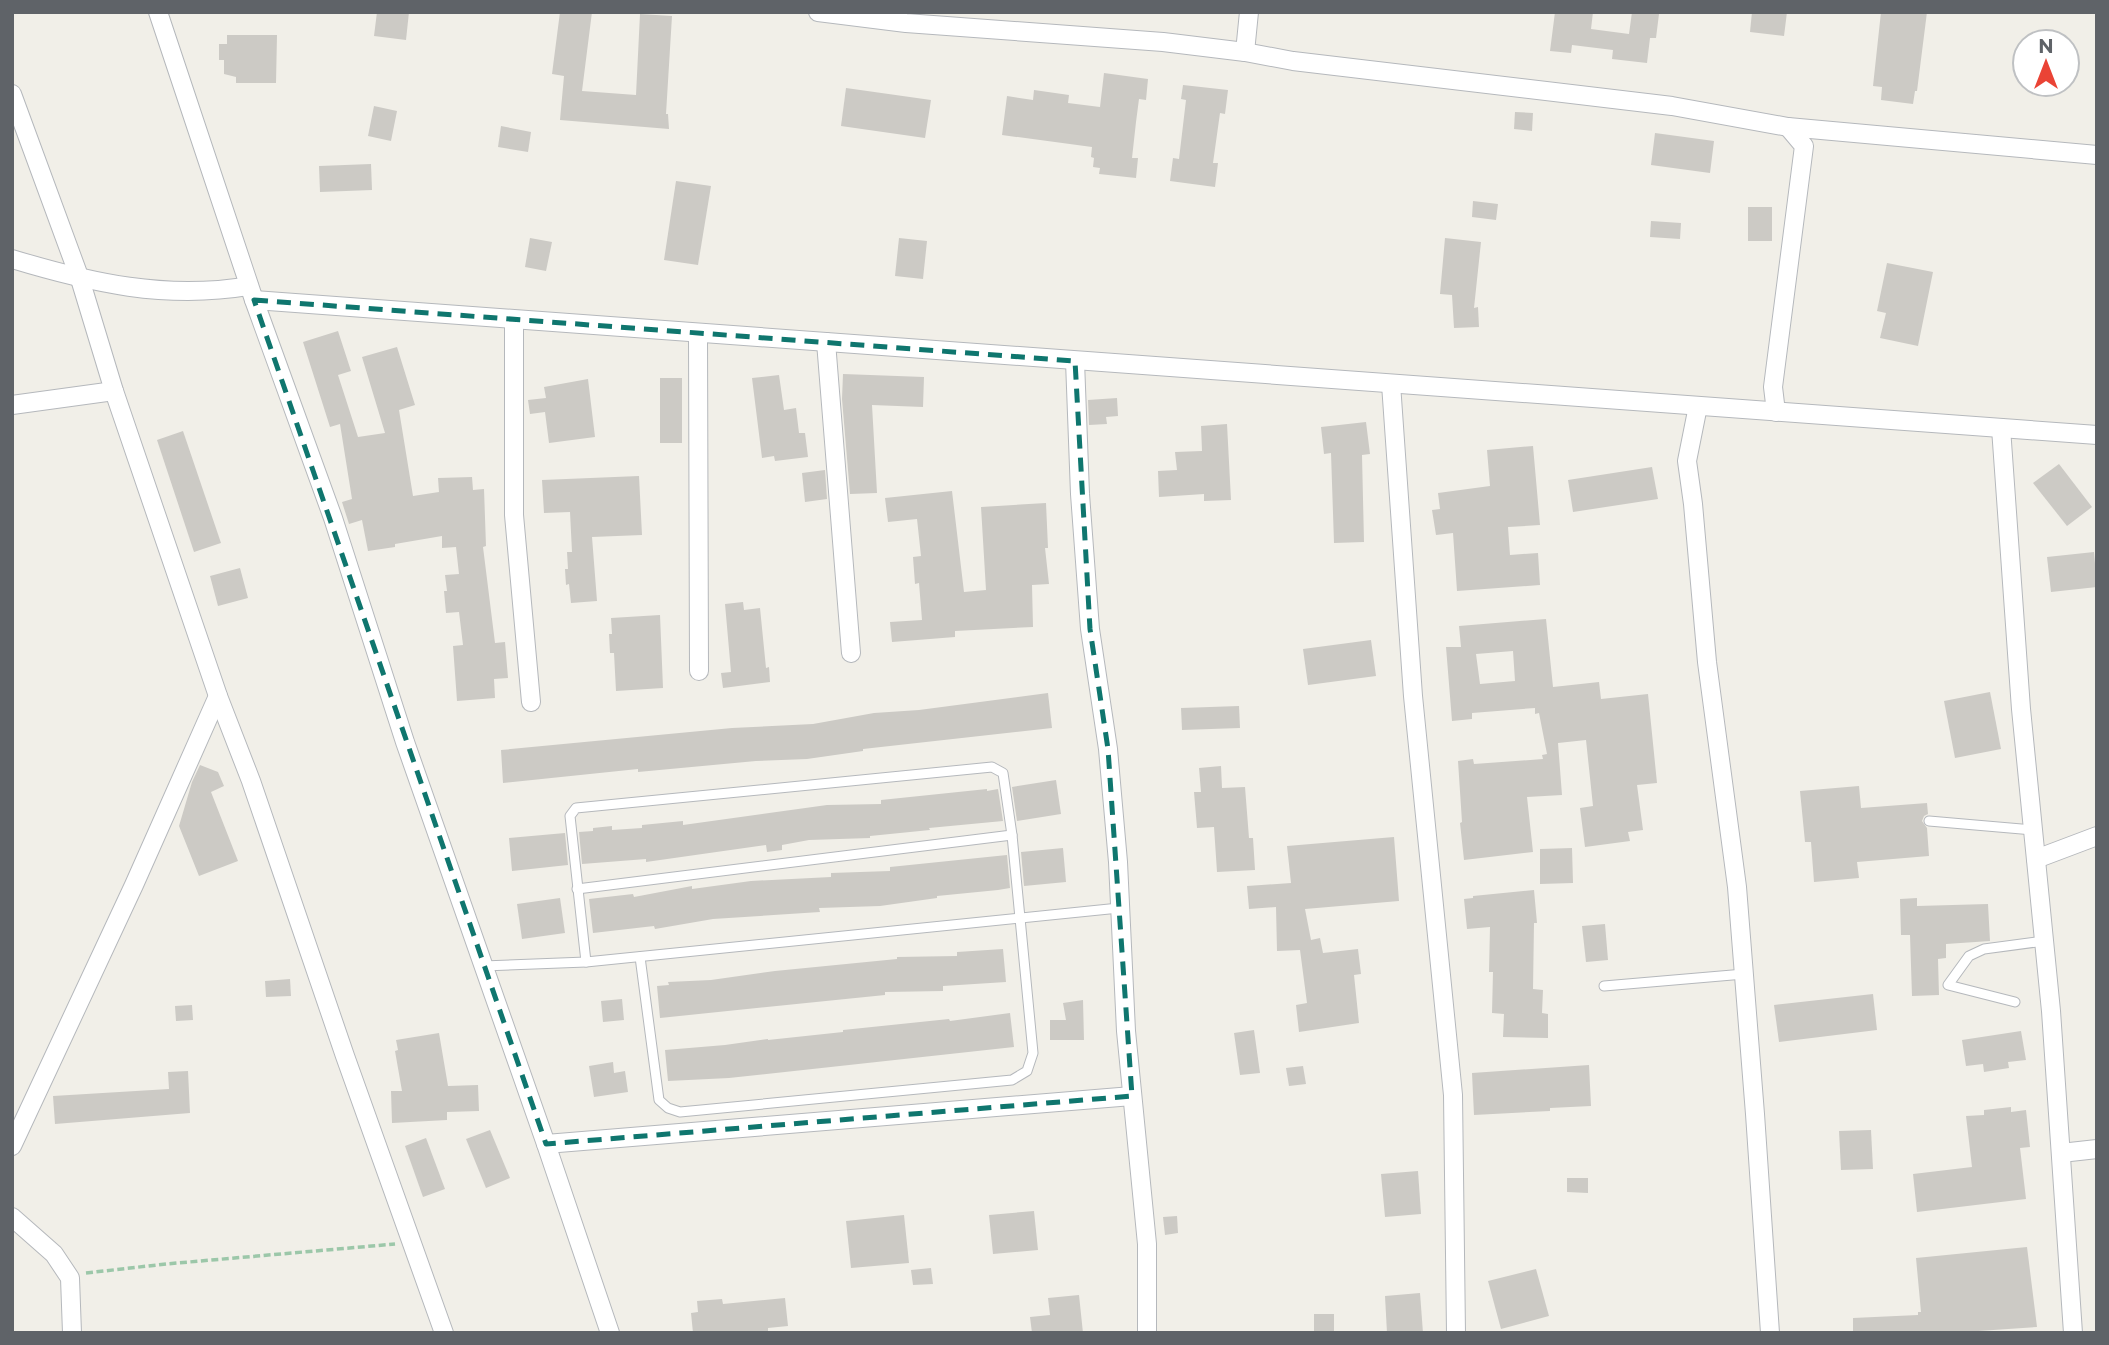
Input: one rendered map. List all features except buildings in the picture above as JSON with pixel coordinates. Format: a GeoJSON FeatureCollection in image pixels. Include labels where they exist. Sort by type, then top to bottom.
{"type":"FeatureCollection","features":[{"type":"Feature","properties":{"kind":"street"},"geometry":{"type":"LineString","coordinates":[[158,12],[251,293],[333,518],[405,742],[610,1333]]}},
{"type":"Feature","properties":{"kind":"street"},"geometry":{"type":"LineString","coordinates":[[818,12],[919,24],[1163,42],[1293,61],[1672,106],[1788,127],[2097,155]]}},
{"type":"Feature","properties":{"kind":"street"},"geometry":{"type":"LineString","coordinates":[[1245,52],[1248,12]]}},
{"type":"Feature","properties":{"kind":"street"},"geometry":{"type":"LineString","coordinates":[[12,94],[80,279],[114,391],[218,696],[251,781],[444,1333]]}},
{"type":"Feature","properties":{"kind":"street"},"geometry":{"type":"LineString","coordinates":[[1776,412],[1773,387],[1804,146],[1788,127]]}},
{"type":"Feature","properties":{"kind":"street"},"geometry":{"type":"LineString","coordinates":[[1804,146],[1834,131]]}},
{"type":"Feature","properties":{"kind":"street"},"geometry":{"type":"LineString","coordinates":[[12,259],[80,279],[152,291],[222,290],[514,320],[2097,435]]}},
{"type":"Feature","properties":{"kind":"street"},"geometry":{"type":"LineString","coordinates":[[514,320],[514,515],[531,702]]}},
{"type":"Feature","properties":{"kind":"street"},"geometry":{"type":"LineString","coordinates":[[698,333],[699,671]]}},
{"type":"Feature","properties":{"kind":"street"},"geometry":{"type":"LineString","coordinates":[[826,342],[851,653]]}},
{"type":"Feature","properties":{"kind":"street"},"geometry":{"type":"LineString","coordinates":[[1075,360],[1080,494],[1090,629],[1108,749],[1118,862],[1126,1031],[1147,1244],[1147,1333]]}},
{"type":"Feature","properties":{"kind":"street"},"geometry":{"type":"LineString","coordinates":[[1391,384],[1413,696],[1453,1095],[1456,1333]]}},
{"type":"Feature","properties":{"kind":"street"},"geometry":{"type":"LineString","coordinates":[[12,405],[114,391]]}},
{"type":"Feature","properties":{"kind":"street"},"geometry":{"type":"LineString","coordinates":[[1698,406],[1687,461],[1707,662],[1737,887],[1770,1333]]}},
{"type":"Feature","properties":{"kind":"street"},"geometry":{"type":"LineString","coordinates":[[2001,428],[2015,630],[2062,1153],[2073,1333]]}},
{"type":"Feature","properties":{"kind":"street"},"geometry":{"type":"LineString","coordinates":[[12,1146],[218,696]]}},
{"type":"Feature","properties":{"kind":"street"},"geometry":{"type":"LineString","coordinates":[[2036,859],[2097,836]]}},
{"type":"Feature","properties":{"kind":"street"},"geometry":{"type":"LineString","coordinates":[[546,1144],[1132,1096]]}},
{"type":"Feature","properties":{"kind":"street"},"geometry":{"type":"LineString","coordinates":[[2062,1153],[2097,1149]]}},
{"type":"Feature","properties":{"kind":"street"},"geometry":{"type":"LineString","coordinates":[[12,1217],[54,1254],[70,1278],[72,1333]]}},
{"type":"Feature","properties":{"kind":"lane"},"geometry":{"type":"LineString","coordinates":[[586,962],[570,816],[576,808],[992,767],[1003,773],[1012,835],[1033,1053],[1027,1071],[1012,1080],[680,1112],[667,1108],[659,1100],[640,957]]}},
{"type":"Feature","properties":{"kind":"lane"},"geometry":{"type":"LineString","coordinates":[[1929,821],[2033,830]]}},
{"type":"Feature","properties":{"kind":"lane"},"geometry":{"type":"LineString","coordinates":[[577,889],[1012,835]]}},
{"type":"Feature","properties":{"kind":"lane"},"geometry":{"type":"LineString","coordinates":[[483,966],[586,962],[1119,908]]}},
{"type":"Feature","properties":{"kind":"lane"},"geometry":{"type":"LineString","coordinates":[[2015,1002],[1948,985],[1969,956],[1984,949],[2044,942]]}},
{"type":"Feature","properties":{"kind":"lane"},"geometry":{"type":"LineString","coordinates":[[1604,986],[1744,974]]}},
{"type":"Feature","properties":{"kind":"path"},"geometry":{"type":"LineString","coordinates":[[70,1278],[85,1273],[166,1264],[411,1242]]}},
{"type":"Feature","properties":{"kind":"highlighted area"},"geometry":{"type":"Polygon","coordinates":[[[254,300],[1075,361],[1090,629],[1108,749],[1132,1096],[546,1144],[254,300]]]}}]}
